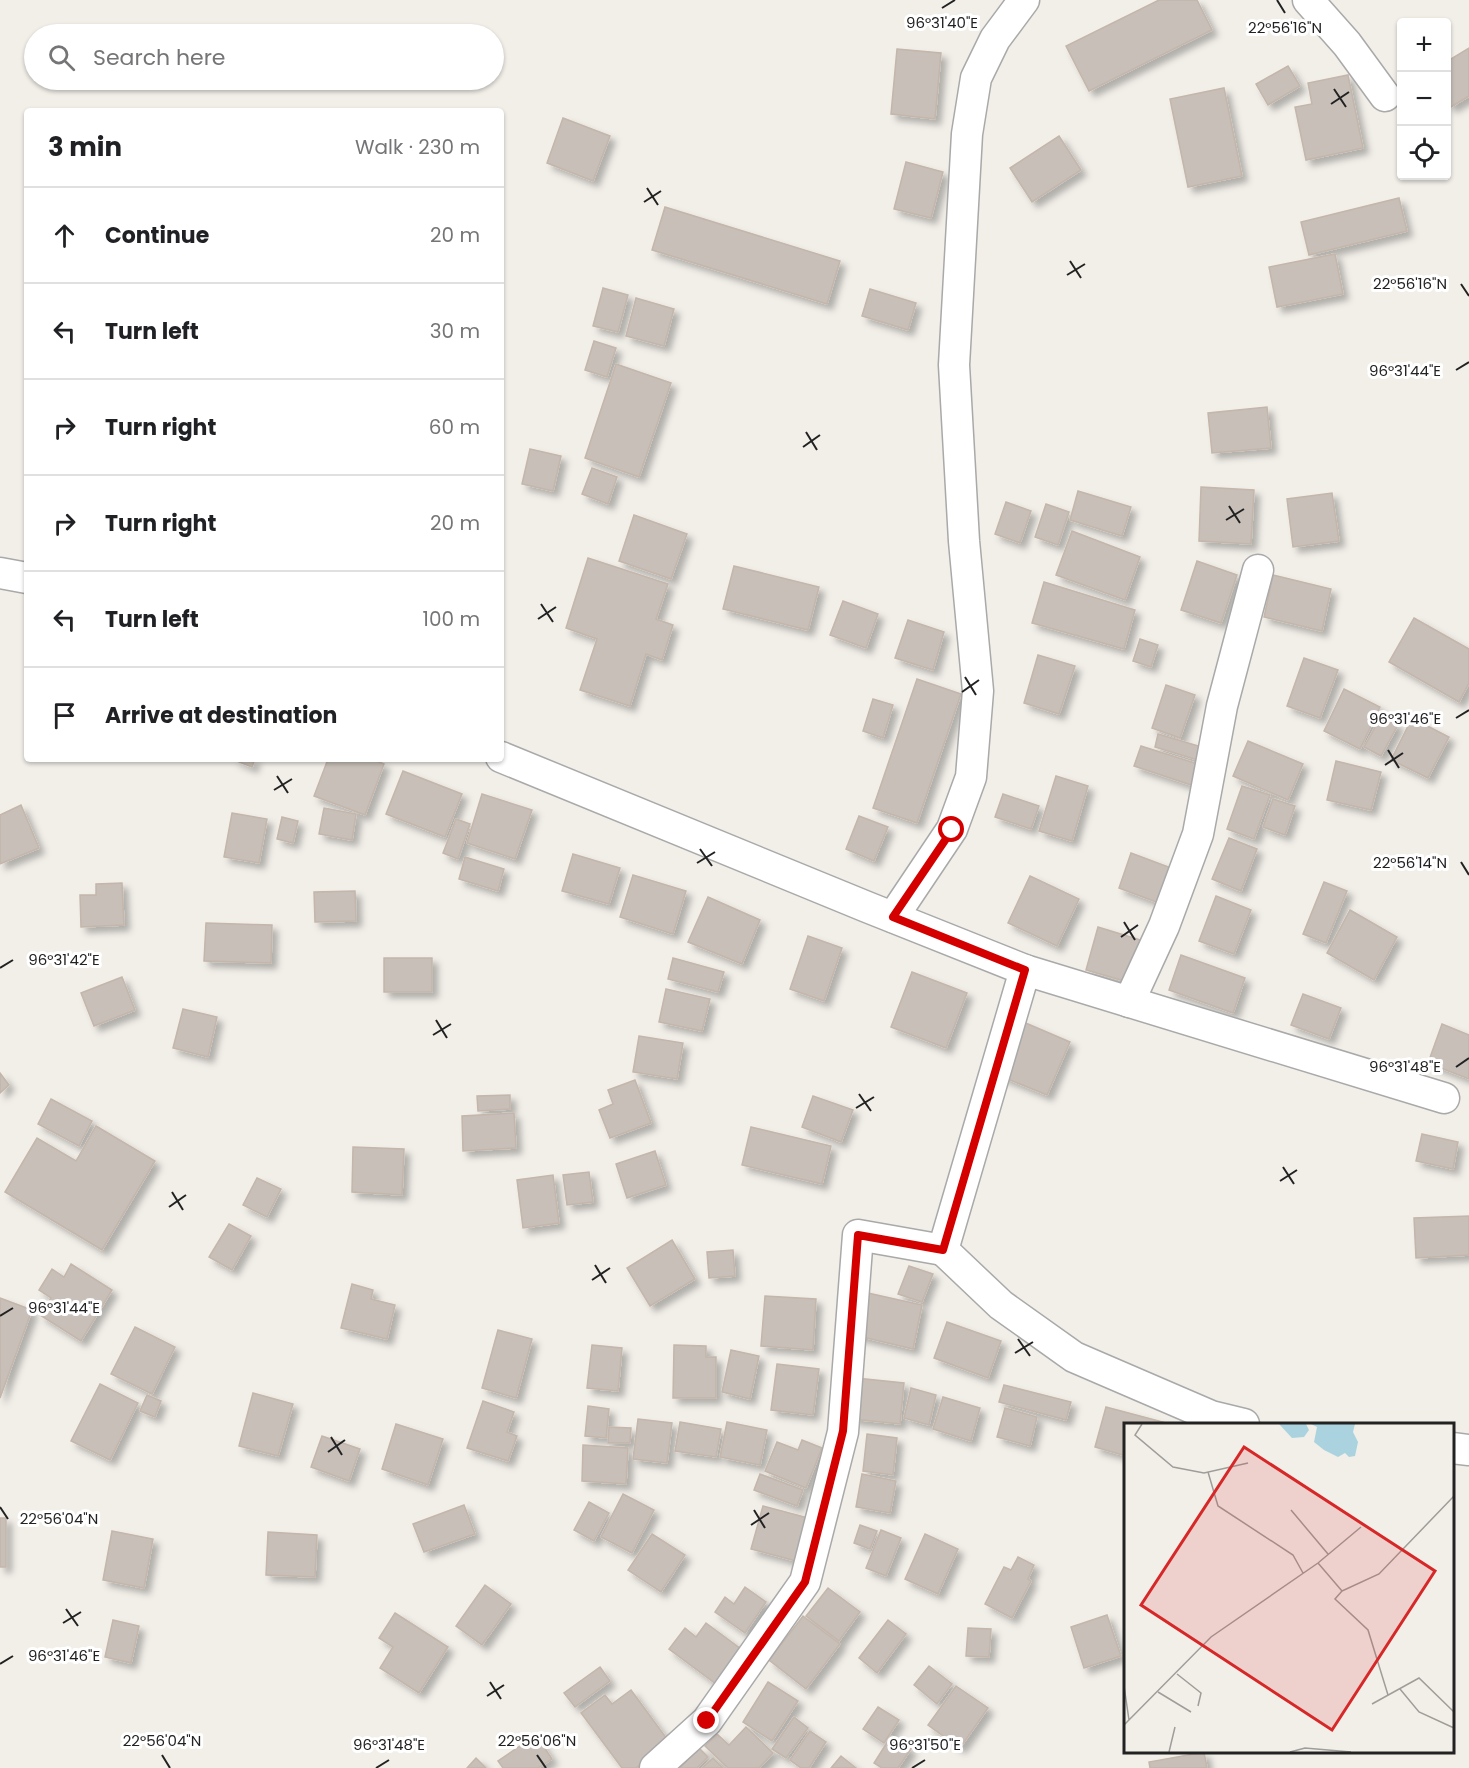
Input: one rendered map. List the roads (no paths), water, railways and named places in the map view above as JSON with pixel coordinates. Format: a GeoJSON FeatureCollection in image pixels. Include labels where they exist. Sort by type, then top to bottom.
{"type":"FeatureCollection","features":[{"type":"Feature","properties":{"kind":"street"},"geometry":{"type":"LineString","coordinates":[[893,917],[952,830],[971,777],[978,691],[964,541],[954,365],[967,134],[976,78],[994,39],[1024,0]]}},
{"type":"Feature","properties":{"kind":"street"},"geometry":{"type":"LineString","coordinates":[[1308,0],[1347,44],[1385,96]]}},
{"type":"Feature","properties":{"kind":"street"},"geometry":{"type":"LineString","coordinates":[[1129,1002],[1164,926],[1198,834],[1222,706],[1258,570]]}},
{"type":"Feature","properties":{"kind":"street"},"geometry":{"type":"LineString","coordinates":[[0,573],[24,577]]}},
{"type":"Feature","properties":{"kind":"street"},"geometry":{"type":"LineString","coordinates":[[504,758],[1025,970],[1444,1098]]}},
{"type":"Feature","properties":{"kind":"street"},"geometry":{"type":"LineString","coordinates":[[943,1250],[1025,970]]}},
{"type":"Feature","properties":{"kind":"street"},"geometry":{"type":"LineString","coordinates":[[655,1768],[707,1721],[805,1582],[843,1431],[858,1235],[943,1250],[1000,1305],[1074,1357],[1211,1416],[1237,1423]]}},
{"type":"Feature","properties":{"kind":"street"},"geometry":{"type":"LineString","coordinates":[[1454,1448],[1469,1450]]}}]}
